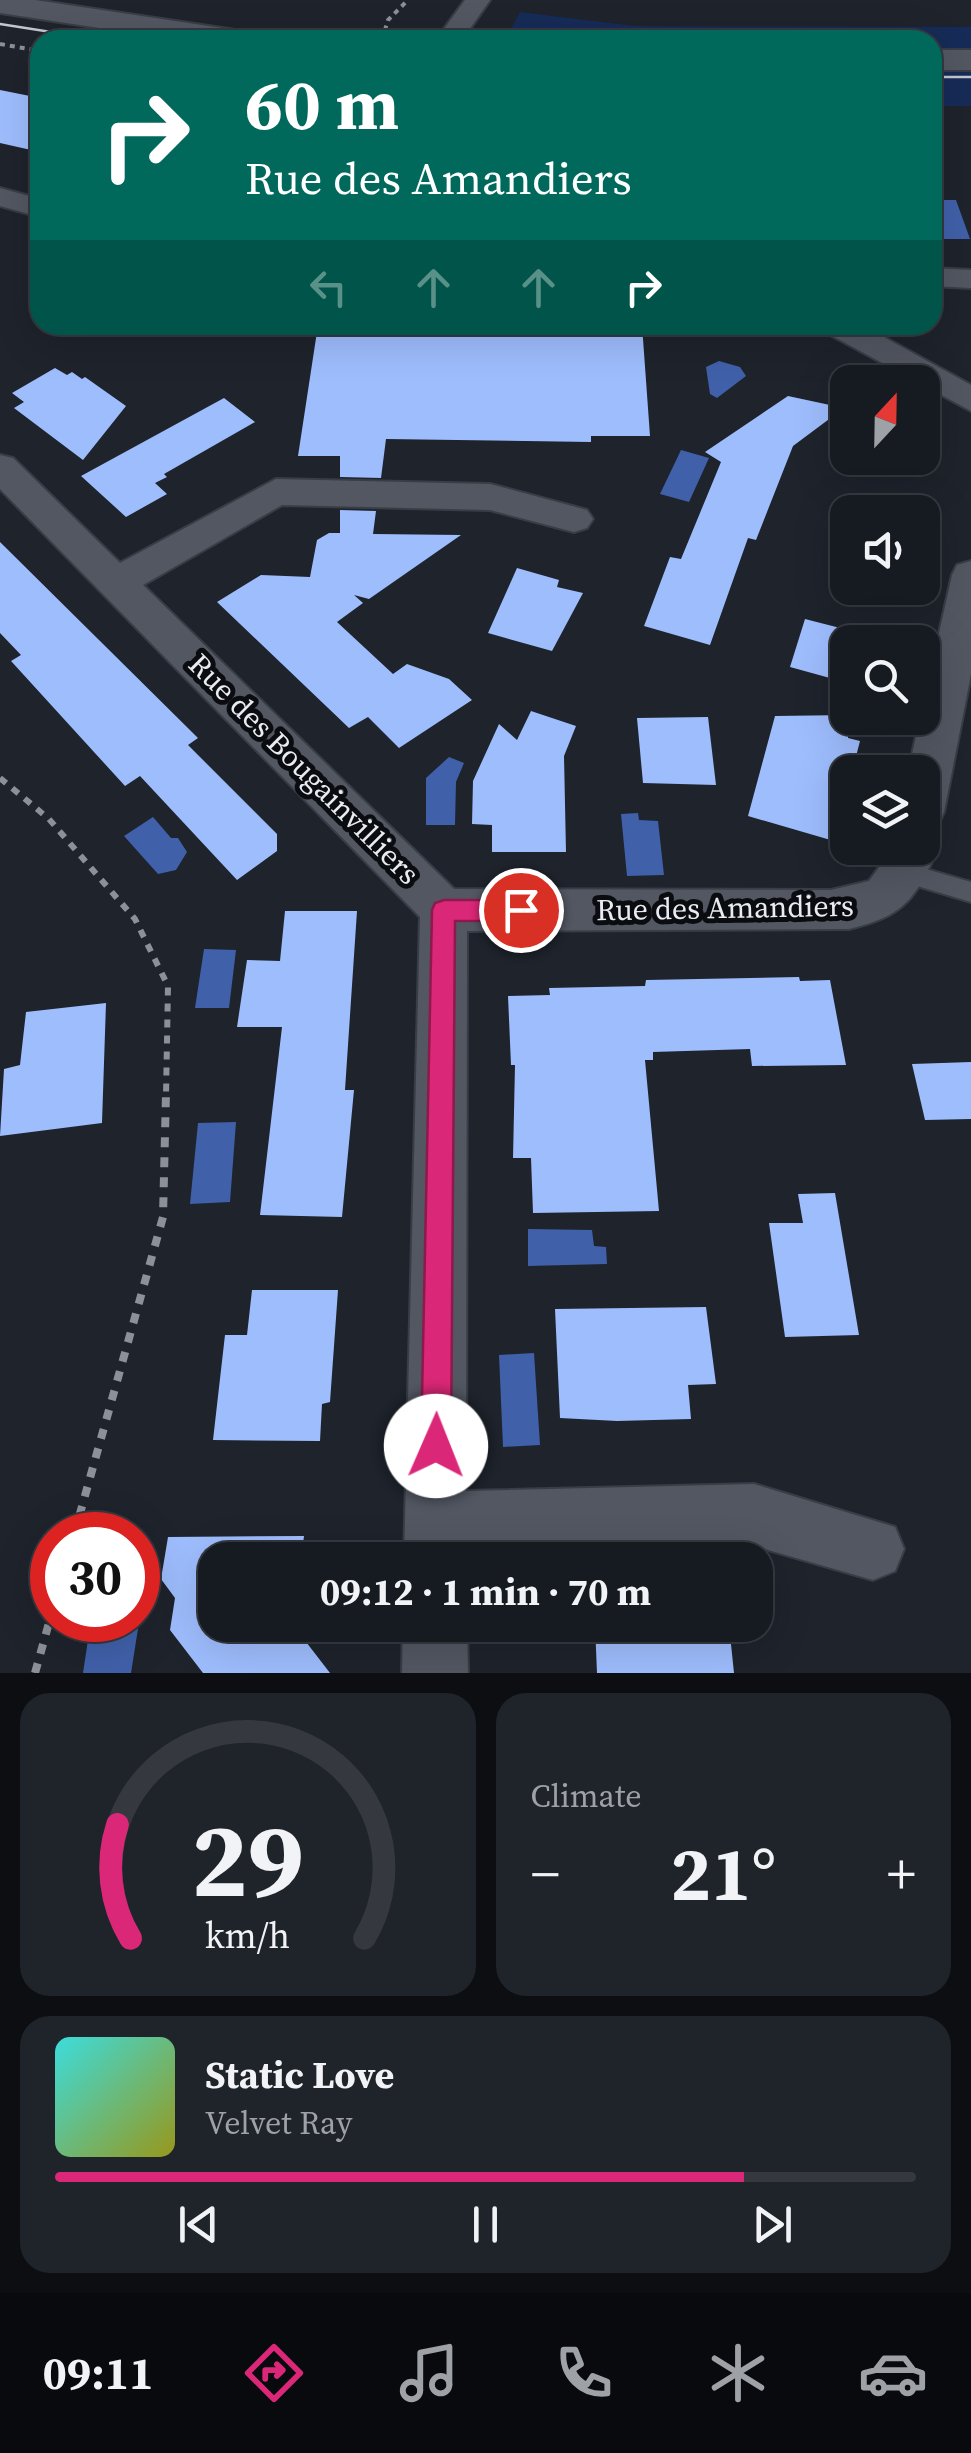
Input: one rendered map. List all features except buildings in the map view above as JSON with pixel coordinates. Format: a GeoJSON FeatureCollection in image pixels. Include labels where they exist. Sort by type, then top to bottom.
{"type":"FeatureCollection","features":[{"type":"Feature","properties":{"kind":"main road"},"geometry":{"type":"LineString","coordinates":[[0,4],[175,30]]}},
{"type":"Feature","properties":{"kind":"main road"},"geometry":{"type":"LineString","coordinates":[[942,51],[971,60]]}},
{"type":"Feature","properties":{"kind":"street"},"geometry":{"type":"LineString","coordinates":[[454,30],[478,0]]}},
{"type":"Feature","properties":{"kind":"street"},"geometry":{"type":"LineString","coordinates":[[0,197],[30,205]]}},
{"type":"Feature","properties":{"kind":"street"},"geometry":{"type":"LineString","coordinates":[[942,278],[971,279]]}},
{"type":"Feature","properties":{"kind":"street"},"geometry":{"type":"LineString","coordinates":[[855,335],[971,400]]}},
{"type":"Feature","properties":{"kind":"street","name":"Rue des Bougainvilliers"},"geometry":{"type":"LineString","coordinates":[[0,467],[444,910],[435,1541]]}},
{"type":"Feature","properties":{"kind":"street"},"geometry":{"type":"LineString","coordinates":[[117,582],[276,492],[490,497],[574,520]]}},
{"type":"Feature","properties":{"kind":"street"},"geometry":{"type":"LineString","coordinates":[[934,755],[971,575]]}},
{"type":"Feature","properties":{"kind":"street","name":"Rue des Amandiers"},"geometry":{"type":"LineString","coordinates":[[444,910],[832,911],[876,904],[906,865]]}},
{"type":"Feature","properties":{"kind":"street"},"geometry":{"type":"LineString","coordinates":[[435,1541],[754,1515],[873,1550]]}},
{"type":"Feature","properties":{"kind":"street"},"geometry":{"type":"LineString","coordinates":[[435,1642],[435,1673]]}},
{"type":"Feature","properties":{"kind":"lane"},"geometry":{"type":"LineString","coordinates":[[920,865],[971,892]]}},
{"type":"Feature","properties":{"kind":"path"},"geometry":{"type":"LineString","coordinates":[[384,30],[388,20],[408,0]]}},
{"type":"Feature","properties":{"kind":"path"},"geometry":{"type":"LineString","coordinates":[[0,44],[30,49]]}},
{"type":"Feature","properties":{"kind":"path"},"geometry":{"type":"LineString","coordinates":[[0,778],[50,820],[135,920],[168,986],[163,1218],[80,1512]]}},
{"type":"Feature","properties":{"kind":"path"},"geometry":{"type":"LineString","coordinates":[[35,1673],[44,1642]]}},
{"type":"Feature","properties":{"kind":"shaded area"},"geometry":{"type":"Polygon","coordinates":[[[520,12],[634,26],[971,27],[971,53],[942,53],[942,30],[510,30],[520,12]]]}},
{"type":"Feature","properties":{"kind":"shaded area"},"geometry":{"type":"Polygon","coordinates":[[[942,69],[971,70],[971,106],[942,106],[942,69]]]}},
{"type":"Feature","properties":{"kind":"shaded area"},"geometry":{"type":"Polygon","coordinates":[[[942,200],[956,200],[970,239],[942,239],[942,200]]]}},
{"type":"Feature","properties":{"kind":"shaded area"},"geometry":{"type":"Polygon","coordinates":[[[719,361],[740,367],[746,376],[717,398],[710,394],[706,367],[719,361]]]}},
{"type":"Feature","properties":{"kind":"shaded area"},"geometry":{"type":"Polygon","coordinates":[[[681,450],[709,458],[689,502],[660,494],[681,450]]]}},
{"type":"Feature","properties":{"kind":"shaded area"},"geometry":{"type":"Polygon","coordinates":[[[449,757],[464,763],[456,782],[455,825],[426,825],[426,778],[449,757]]]}},
{"type":"Feature","properties":{"kind":"shaded area"},"geometry":{"type":"Polygon","coordinates":[[[638,813],[639,820],[658,821],[664,875],[627,876],[621,814],[638,813]]]}},
{"type":"Feature","properties":{"kind":"shaded area"},"geometry":{"type":"Polygon","coordinates":[[[153,817],[171,838],[178,838],[187,852],[176,870],[158,874],[124,836],[153,817]]]}},
{"type":"Feature","properties":{"kind":"shaded area"},"geometry":{"type":"Polygon","coordinates":[[[204,949],[236,950],[229,1008],[195,1008],[204,949]]]}},
{"type":"Feature","properties":{"kind":"shaded area"},"geometry":{"type":"Polygon","coordinates":[[[236,1122],[230,1202],[190,1204],[198,1123],[236,1122]]]}},
{"type":"Feature","properties":{"kind":"shaded area"},"geometry":{"type":"Polygon","coordinates":[[[528,1229],[592,1230],[594,1246],[606,1247],[607,1264],[528,1266],[528,1229]]]}},
{"type":"Feature","properties":{"kind":"shaded area"},"geometry":{"type":"Polygon","coordinates":[[[534,1353],[540,1445],[503,1447],[499,1355],[534,1353]]]}},
{"type":"Feature","properties":{"kind":"shaded area"},"geometry":{"type":"Polygon","coordinates":[[[88,1642],[136,1642],[131,1673],[83,1673],[88,1642]]]}},
{"type":"Feature","properties":{"kind":"tram line"},"geometry":{"type":"LineString","coordinates":[[0,24],[38,30]]}},
{"type":"Feature","properties":{"kind":"tram line"},"geometry":{"type":"LineString","coordinates":[[942,77],[971,77]]}},
{"type":"Feature","properties":{"kind":"route"},"geometry":{"type":"LineString","coordinates":[[436,1446],[444,910],[521,910]]}}]}
